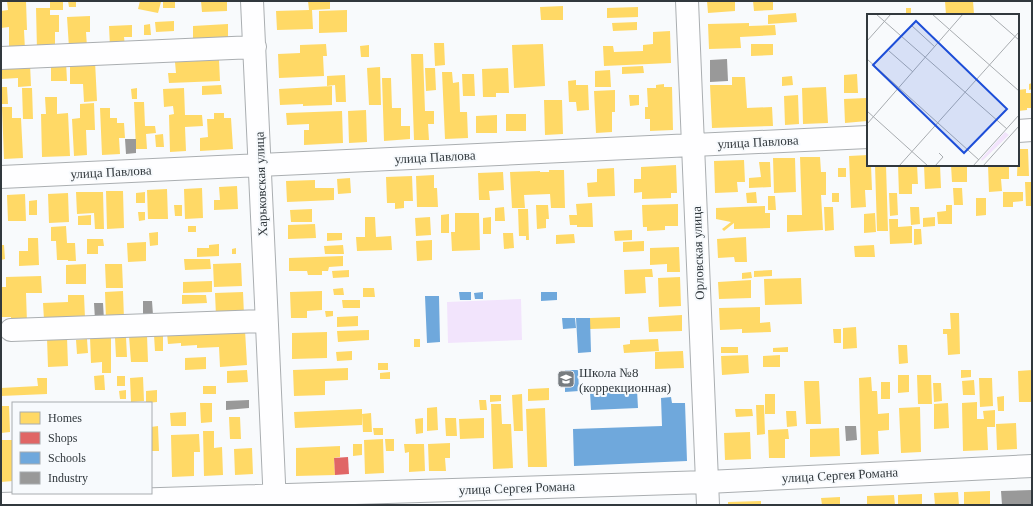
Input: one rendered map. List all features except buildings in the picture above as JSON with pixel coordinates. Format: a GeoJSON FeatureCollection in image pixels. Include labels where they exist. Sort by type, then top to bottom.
{"type":"FeatureCollection","features":[{"type":"Feature","properties":{"kind":"street","name":"Харьковская улица"},"geometry":{"type":"LineString","coordinates":[[252,1],[261,165],[266,321],[275,501]]}},
{"type":"Feature","properties":{"kind":"street","name":"Орловская улица"},"geometry":{"type":"LineString","coordinates":[[687,1],[708,505]]}},
{"type":"Feature","properties":{"kind":"street"},"geometry":{"type":"LineString","coordinates":[[1,58],[255,47]]}},
{"type":"Feature","properties":{"kind":"street"},"geometry":{"type":"LineString","coordinates":[[1019,131],[1032,130]]}},
{"type":"Feature","properties":{"kind":"street","name":"улица Павлова"},"geometry":{"type":"LineString","coordinates":[[1,177],[867,137]]}},
{"type":"Feature","properties":{"kind":"street"},"geometry":{"type":"LineString","coordinates":[[11,330],[266,321]]}},
{"type":"Feature","properties":{"kind":"street","name":"улица Сергея Романа"},"geometry":{"type":"LineString","coordinates":[[1,504],[275,501],[1032,466]]}},
{"type":"Feature","properties":{"kind":"shaded area"},"geometry":{"type":"Polygon","coordinates":[[[521,299],[522,340],[448,343],[447,302],[521,299]]]}},
{"type":"Feature","properties":{"kind":"place","name":"Школа №8 (коррекционная)"},"geometry":{"type":"Point","coordinates":[566,379]}}]}
